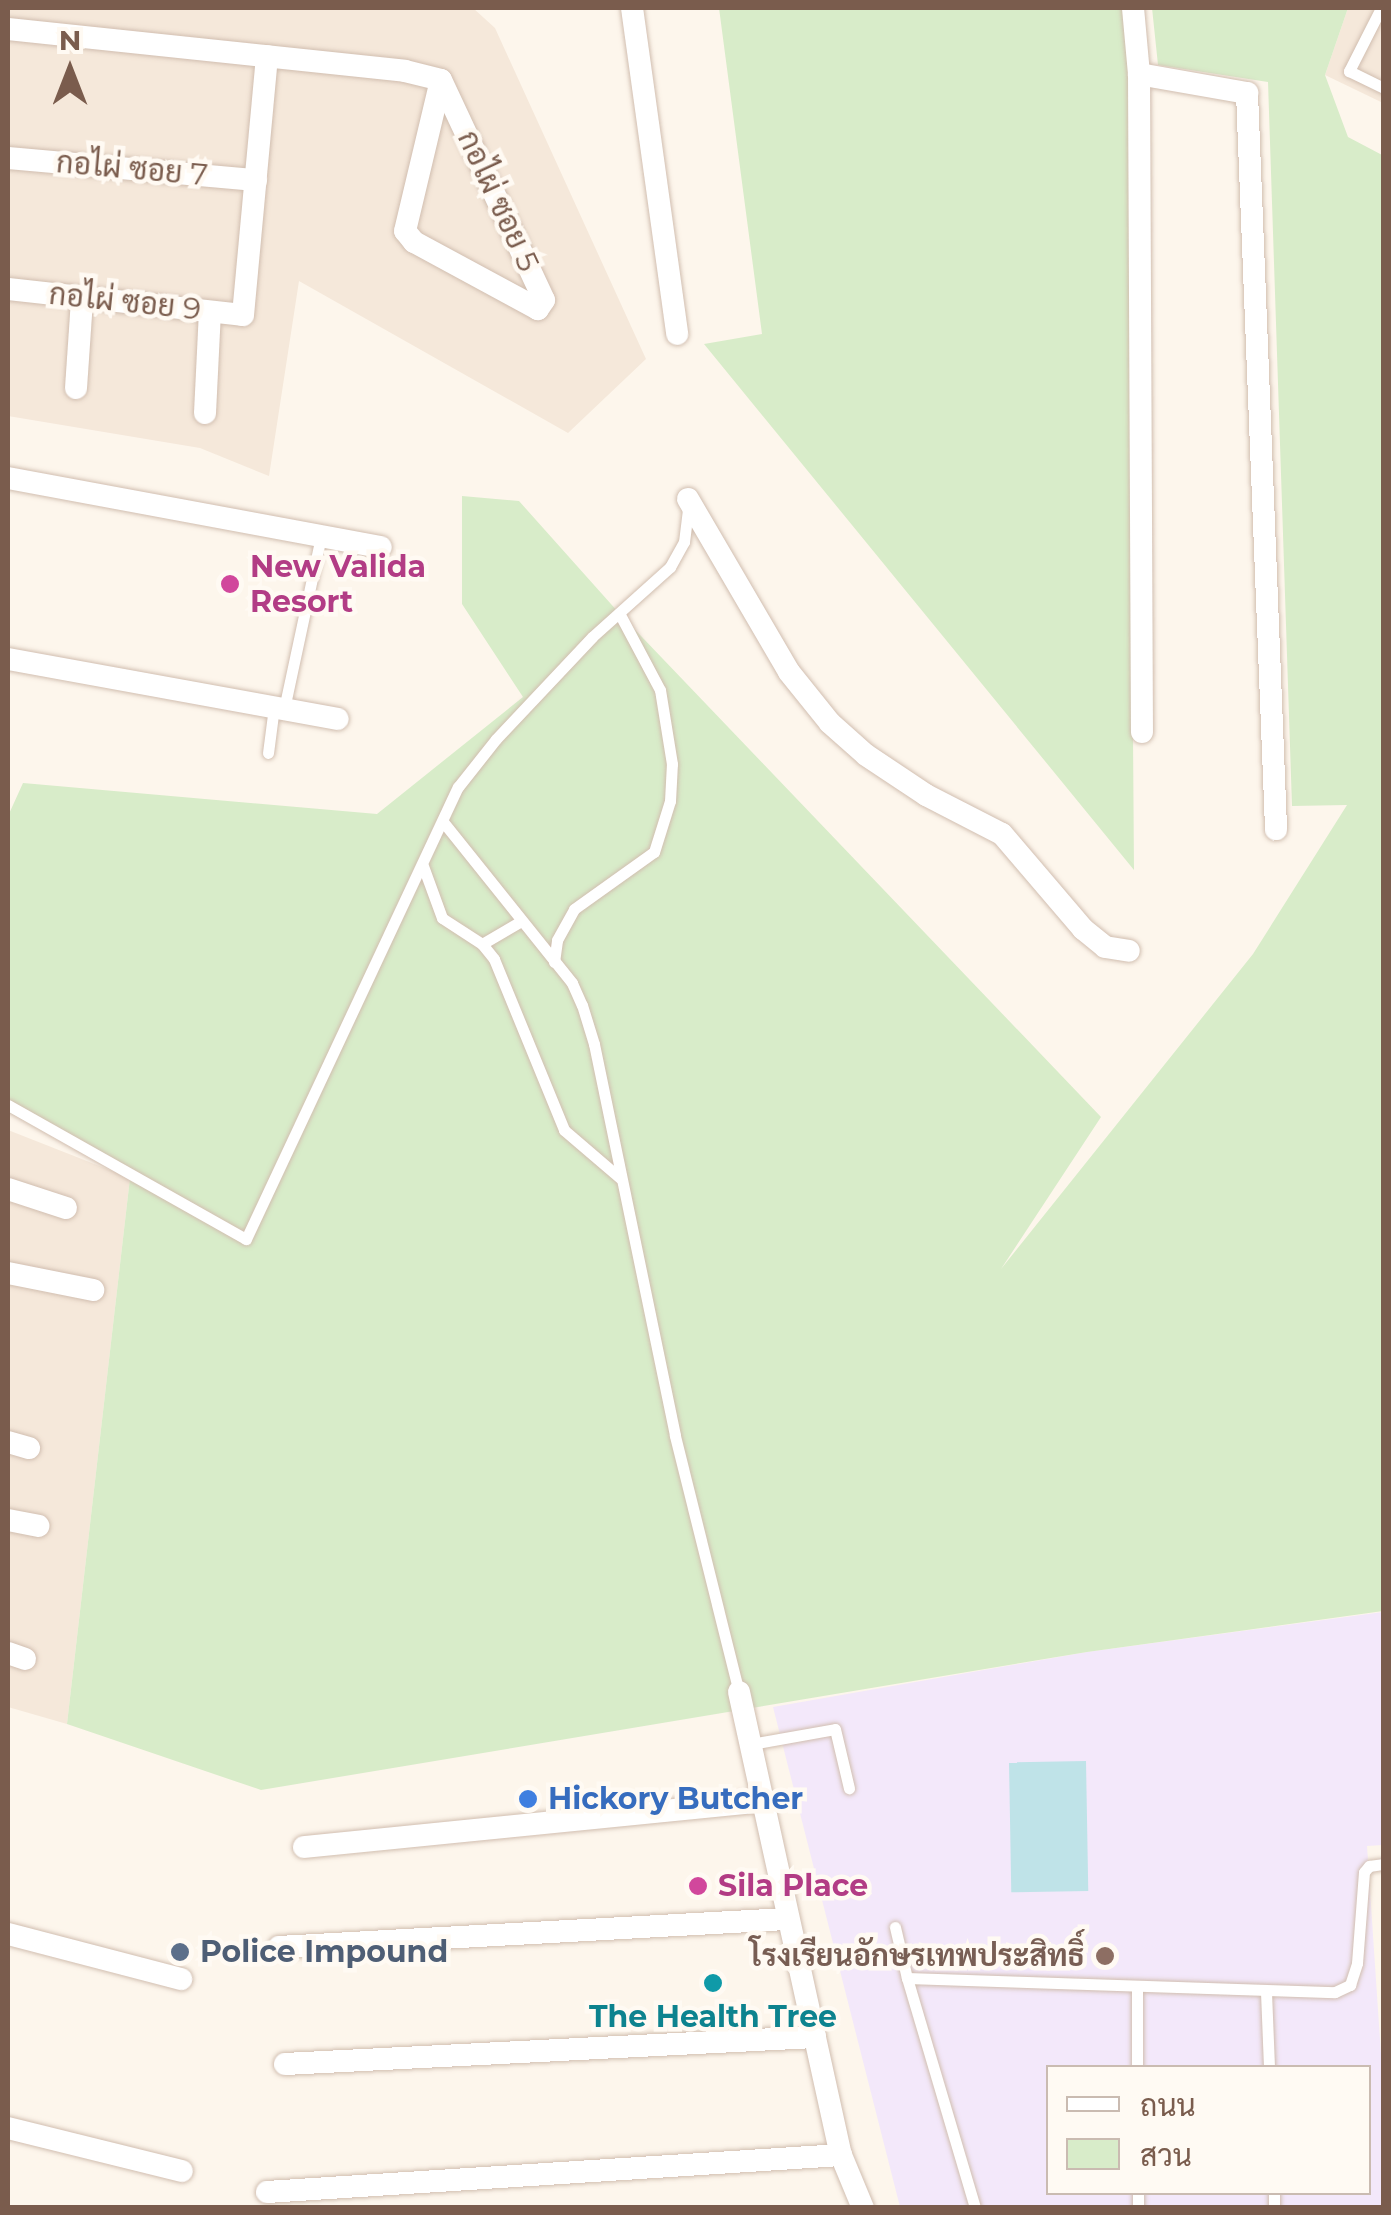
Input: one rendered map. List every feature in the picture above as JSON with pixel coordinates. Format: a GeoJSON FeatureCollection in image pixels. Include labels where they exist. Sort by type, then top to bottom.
{"type":"FeatureCollection","features":[{"type":"Feature","properties":{"kind":"street"},"geometry":{"type":"LineString","coordinates":[[632,8],[677,334]]}},
{"type":"Feature","properties":{"kind":"street"},"geometry":{"type":"LineString","coordinates":[[1133,8],[1139,74],[1142,732]]}},
{"type":"Feature","properties":{"kind":"street"},"geometry":{"type":"LineString","coordinates":[[8,30],[405,71],[441,80]]}},
{"type":"Feature","properties":{"kind":"street"},"geometry":{"type":"LineString","coordinates":[[256,180],[267,56]]}},
{"type":"Feature","properties":{"kind":"street"},"geometry":{"type":"LineString","coordinates":[[1139,74],[1247,93],[1276,829]]}},
{"type":"Feature","properties":{"kind":"street","name":"กอไผ่ ซอย 5"},"geometry":{"type":"LineString","coordinates":[[441,80],[544,300],[538,309],[414,242],[405,232],[441,80]]}},
{"type":"Feature","properties":{"kind":"street","name":"กอไผ่ ซอย 7"},"geometry":{"type":"LineString","coordinates":[[8,158],[256,180]]}},
{"type":"Feature","properties":{"kind":"street","name":"กอไผ่ ซอย 9"},"geometry":{"type":"LineString","coordinates":[[8,288],[82,300],[243,315],[256,180]]}},
{"type":"Feature","properties":{"kind":"street"},"geometry":{"type":"LineString","coordinates":[[76,388],[82,300]]}},
{"type":"Feature","properties":{"kind":"street"},"geometry":{"type":"LineString","coordinates":[[205,413],[210,312]]}},
{"type":"Feature","properties":{"kind":"street"},"geometry":{"type":"LineString","coordinates":[[8,478],[381,547]]}},
{"type":"Feature","properties":{"kind":"street"},"geometry":{"type":"LineString","coordinates":[[688,499],[789,672],[830,723],[866,755],[926,795],[1002,834],[1083,929],[1105,948],[1129,951]]}},
{"type":"Feature","properties":{"kind":"street"},"geometry":{"type":"LineString","coordinates":[[8,659],[338,719]]}},
{"type":"Feature","properties":{"kind":"street"},"geometry":{"type":"LineString","coordinates":[[8,1189],[66,1208]]}},
{"type":"Feature","properties":{"kind":"street"},"geometry":{"type":"LineString","coordinates":[[8,1273],[92,1290]]}},
{"type":"Feature","properties":{"kind":"street"},"geometry":{"type":"LineString","coordinates":[[8,1520],[38,1526]]}},
{"type":"Feature","properties":{"kind":"street"},"geometry":{"type":"LineString","coordinates":[[739,1692],[786,1919],[841,2154],[862,2208]]}},
{"type":"Feature","properties":{"kind":"street"},"geometry":{"type":"LineString","coordinates":[[304,1847],[761,1802]]}},
{"type":"Feature","properties":{"kind":"street"},"geometry":{"type":"LineString","coordinates":[[278,1946],[786,1919]]}},
{"type":"Feature","properties":{"kind":"street"},"geometry":{"type":"LineString","coordinates":[[8,1934],[180,1978]]}},
{"type":"Feature","properties":{"kind":"street"},"geometry":{"type":"LineString","coordinates":[[286,2064],[816,2038]]}},
{"type":"Feature","properties":{"kind":"street"},"geometry":{"type":"LineString","coordinates":[[8,2128],[182,2171]]}},
{"type":"Feature","properties":{"kind":"street"},"geometry":{"type":"LineString","coordinates":[[266,2192],[841,2154]]}},
{"type":"Feature","properties":{"kind":"lane"},"geometry":{"type":"LineString","coordinates":[[1381,8],[1348,70],[1384,88]]}},
{"type":"Feature","properties":{"kind":"lane"},"geometry":{"type":"LineString","coordinates":[[8,1105],[246,1239],[458,787],[496,740],[619,613],[670,567],[684,542],[688,499]]}},
{"type":"Feature","properties":{"kind":"lane"},"geometry":{"type":"LineString","coordinates":[[268,754],[321,536]]}},
{"type":"Feature","properties":{"kind":"lane"},"geometry":{"type":"LineString","coordinates":[[554,962],[557,940],[574,909],[654,852],[670,801],[672,764],[660,690],[619,613]]}},
{"type":"Feature","properties":{"kind":"lane"},"geometry":{"type":"LineString","coordinates":[[444,823],[572,983],[594,1044],[675,1436],[739,1692]]}},
{"type":"Feature","properties":{"kind":"lane"},"geometry":{"type":"LineString","coordinates":[[424,866],[442,918],[482,944],[494,959],[564,1130],[620,1178]]}},
{"type":"Feature","properties":{"kind":"lane"},"geometry":{"type":"LineString","coordinates":[[482,944],[521,922]]}},
{"type":"Feature","properties":{"kind":"lane"},"geometry":{"type":"LineString","coordinates":[[751,1744],[836,1729],[849,1788]]}},
{"type":"Feature","properties":{"kind":"lane"},"geometry":{"type":"LineString","coordinates":[[907,1978],[1335,1992],[1350,1985],[1358,1963],[1364,1872],[1369,1866],[1384,1864]]}},
{"type":"Feature","properties":{"kind":"lane"},"geometry":{"type":"LineString","coordinates":[[895,1927],[974,2208]]}},
{"type":"Feature","properties":{"kind":"lane"},"geometry":{"type":"LineString","coordinates":[[1137,1987],[1137,2065]]}},
{"type":"Feature","properties":{"kind":"lane"},"geometry":{"type":"LineString","coordinates":[[1266,1992],[1269,2065]]}},
{"type":"Feature","properties":{"kind":"shaded area"},"geometry":{"type":"Polygon","coordinates":[[[8,8],[473,8],[495,28],[646,359],[568,433],[299,281],[269,476],[200,448],[8,416],[8,8]]]}},
{"type":"Feature","properties":{"kind":"shaded area"},"geometry":{"type":"Polygon","coordinates":[[[1348,8],[1383,8],[1383,103],[1325,75],[1348,8]]]}},
{"type":"Feature","properties":{"kind":"shaded area"},"geometry":{"type":"Polygon","coordinates":[[[8,1130],[130,1178],[67,1724],[8,1707],[8,1130]]]}},
{"type":"Feature","properties":{"kind":"shaded area","name":"โรงเรียนอักษรเทพประสิทธิ์"},"geometry":{"type":"Polygon","coordinates":[[[1383,1612],[1383,1845],[1367,1846],[1383,2084],[1383,2207],[900,2207],[773,1707],[1087,1652],[1383,1612]]]}},
{"type":"Feature","properties":{"kind":"green space"},"geometry":{"type":"Polygon","coordinates":[[[719,8],[1123,8],[1128,61],[1134,870],[704,344],[762,334],[719,8]]]}},
{"type":"Feature","properties":{"kind":"green space"},"geometry":{"type":"Polygon","coordinates":[[[1152,8],[1348,8],[1325,75],[1348,137],[1384,156],[1383,1611],[1087,1652],[261,1790],[67,1724],[130,1178],[8,1112],[8,816],[23,783],[377,814],[523,697],[462,604],[462,496],[519,501],[619,613],[1101,1117],[1001,1269],[1253,954],[1347,805],[1292,806],[1268,82],[1158,65],[1152,8]]]}},
{"type":"Feature","properties":{"kind":"water"},"geometry":{"type":"Polygon","coordinates":[[[1086,1761],[1088,1891],[1011,1892],[1009,1762],[1086,1761]]]}},
{"type":"Feature","properties":{"kind":"place","name":"New Valida Resort"},"geometry":{"type":"Point","coordinates":[230,584]}},
{"type":"Feature","properties":{"kind":"place","name":"Hickory Butcher"},"geometry":{"type":"Point","coordinates":[528,1799]}},
{"type":"Feature","properties":{"kind":"place","name":"Sila Place"},"geometry":{"type":"Point","coordinates":[698,1886]}},
{"type":"Feature","properties":{"kind":"place","name":"Police Impound"},"geometry":{"type":"Point","coordinates":[180,1952]}},
{"type":"Feature","properties":{"kind":"place","name":"โรงเรียนอักษรเทพประสิทธิ์"},"geometry":{"type":"Point","coordinates":[1105,1956]}},
{"type":"Feature","properties":{"kind":"place","name":"The Health Tree"},"geometry":{"type":"Point","coordinates":[713,1983]}}]}
